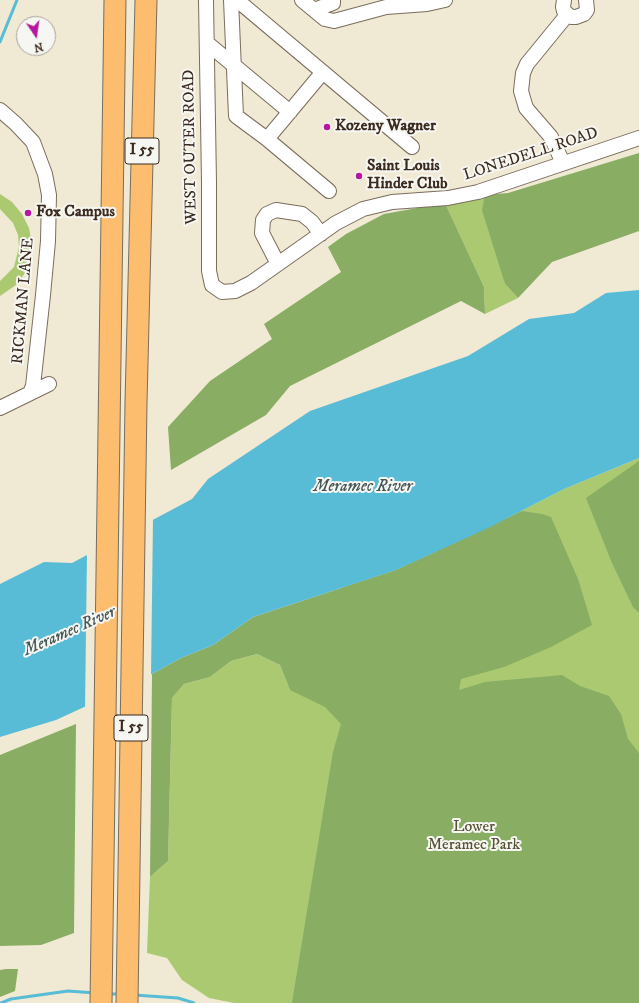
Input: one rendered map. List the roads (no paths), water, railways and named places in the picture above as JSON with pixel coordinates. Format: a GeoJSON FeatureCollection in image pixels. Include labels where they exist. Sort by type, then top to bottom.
{"type":"FeatureCollection","features":[{"type":"Feature","properties":{"kind":"highway","name":"I 55"},"geometry":{"type":"LineString","coordinates":[[101,1003],[115,0]]}},
{"type":"Feature","properties":{"kind":"highway","name":"I 55"},"geometry":{"type":"LineString","coordinates":[[127,1003],[135,453],[146,0]]}},
{"type":"Feature","properties":{"kind":"street","name":"WEST OUTER ROAD"},"geometry":{"type":"LineString","coordinates":[[206,0],[209,272],[211,282],[218,291]]}},
{"type":"Feature","properties":{"kind":"street"},"geometry":{"type":"LineString","coordinates":[[231,0],[236,116],[267,139],[329,191]]}},
{"type":"Feature","properties":{"kind":"street"},"geometry":{"type":"LineString","coordinates":[[237,0],[412,147]]}},
{"type":"Feature","properties":{"kind":"street"},"geometry":{"type":"LineString","coordinates":[[302,0],[325,19],[334,21],[386,3],[426,4],[445,0]]}},
{"type":"Feature","properties":{"kind":"street"},"geometry":{"type":"LineString","coordinates":[[314,10],[333,3],[333,0]]}},
{"type":"Feature","properties":{"kind":"street"},"geometry":{"type":"LineString","coordinates":[[564,0],[563,7],[567,15]]}},
{"type":"Feature","properties":{"kind":"street"},"geometry":{"type":"LineString","coordinates":[[567,15],[576,17],[584,14],[588,5],[586,0]]}},
{"type":"Feature","properties":{"kind":"street"},"geometry":{"type":"LineString","coordinates":[[563,163],[551,137],[526,108],[522,100],[521,86],[523,73],[527,64],[567,15]]}},
{"type":"Feature","properties":{"kind":"street"},"geometry":{"type":"LineString","coordinates":[[207,43],[290,112]]}},
{"type":"Feature","properties":{"kind":"street"},"geometry":{"type":"LineString","coordinates":[[267,139],[323,72]]}},
{"type":"Feature","properties":{"kind":"street","name":"RICKMAN LANE"},"geometry":{"type":"LineString","coordinates":[[0,110],[33,142],[46,174],[48,202],[43,295],[33,386],[30,393]]}},
{"type":"Feature","properties":{"kind":"street","name":"LONEDELL ROAD"},"geometry":{"type":"LineString","coordinates":[[218,291],[226,293],[240,289],[344,218],[368,208],[392,202],[463,195],[639,138]]}},
{"type":"Feature","properties":{"kind":"street"},"geometry":{"type":"LineString","coordinates":[[278,264],[262,233],[263,220],[267,214],[276,210],[302,214],[312,222],[321,234]]}},
{"type":"Feature","properties":{"kind":"street"},"geometry":{"type":"LineString","coordinates":[[0,408],[49,384]]}},
{"type":"Feature","properties":{"kind":"water","name":"Meramec River"},"geometry":{"type":"Polygon","coordinates":[[[639,290],[639,458],[564,489],[488,528],[396,570],[253,617],[213,645],[181,658],[132,685],[56,720],[0,737],[0,584],[44,562],[72,563],[192,499],[208,479],[310,411],[468,356],[529,319],[574,313],[606,293],[639,290]]]}},
{"type":"Feature","properties":{"kind":"waterway"},"geometry":{"type":"LineString","coordinates":[[0,42],[17,0]]}},
{"type":"Feature","properties":{"kind":"waterway"},"geometry":{"type":"LineString","coordinates":[[1,1003],[11,999],[68,991],[95,993]]}},
{"type":"Feature","properties":{"kind":"waterway"},"geometry":{"type":"LineString","coordinates":[[108,994],[121,994]]}},
{"type":"Feature","properties":{"kind":"waterway"},"geometry":{"type":"LineString","coordinates":[[134,995],[178,998],[194,1003]]}},
{"type":"Feature","properties":{"kind":"place","name":"Kozeny Wagner"},"geometry":{"type":"Point","coordinates":[327,127]}},
{"type":"Feature","properties":{"kind":"place","name":"Saint Louis Hinder Club"},"geometry":{"type":"Point","coordinates":[359,176]}},
{"type":"Feature","properties":{"kind":"place","name":"Fox Campus"},"geometry":{"type":"Point","coordinates":[28,213]}},
{"type":"Feature","properties":{"kind":"park label","name":"Lower Meramec Park"},"geometry":{"type":"Point","coordinates":[474,837]}}]}
